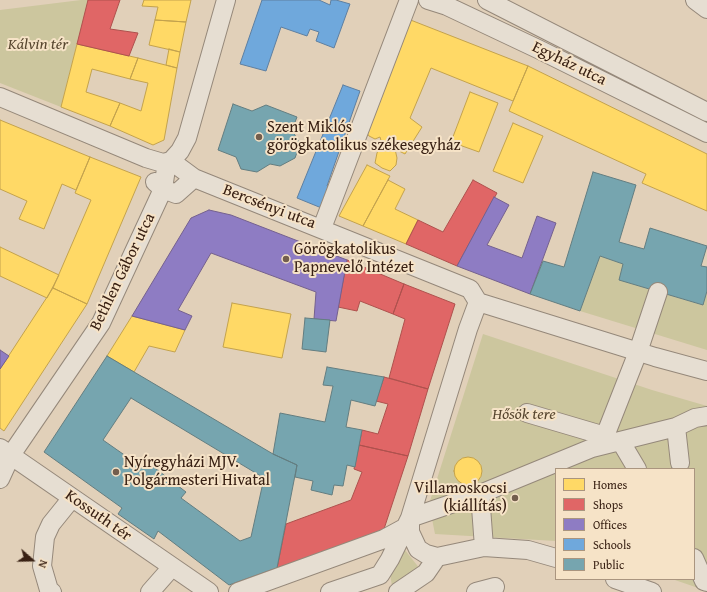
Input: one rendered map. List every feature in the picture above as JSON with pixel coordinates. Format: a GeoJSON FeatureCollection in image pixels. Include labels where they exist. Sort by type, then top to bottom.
{"type":"FeatureCollection","features":[{"type":"Feature","properties":{"kind":"street"},"geometry":{"type":"LineString","coordinates":[[194,178],[176,194],[163,189],[156,184],[154,173],[165,162],[180,151],[187,138],[226,0]]}},
{"type":"Feature","properties":{"kind":"street"},"geometry":{"type":"LineString","coordinates":[[322,228],[409,0]]}},
{"type":"Feature","properties":{"kind":"street","name":"Egyház utca"},"geometry":{"type":"LineString","coordinates":[[428,0],[447,6],[538,49],[707,133]]}},
{"type":"Feature","properties":{"kind":"street","name":"Egyház utca"},"geometry":{"type":"LineString","coordinates":[[488,0],[707,112]]}},
{"type":"Feature","properties":{"kind":"street"},"geometry":{"type":"LineString","coordinates":[[695,0],[707,10]]}},
{"type":"Feature","properties":{"kind":"street","name":"Bercsényi utca"},"geometry":{"type":"LineString","coordinates":[[0,96],[165,162],[194,178],[322,228],[470,289],[478,302]]}},
{"type":"Feature","properties":{"kind":"street","name":"Bethlen Gábor utca"},"geometry":{"type":"LineString","coordinates":[[6,451],[101,323],[163,189]]}},
{"type":"Feature","properties":{"kind":"street"},"geometry":{"type":"LineString","coordinates":[[606,442],[658,292]]}},
{"type":"Feature","properties":{"kind":"street"},"geometry":{"type":"LineString","coordinates":[[330,592],[380,575],[390,559],[408,522],[468,329],[478,302],[638,352],[707,371]]}},
{"type":"Feature","properties":{"kind":"street"},"geometry":{"type":"LineString","coordinates":[[527,413],[606,442],[636,468]]}},
{"type":"Feature","properties":{"kind":"street"},"geometry":{"type":"LineString","coordinates":[[238,592],[384,539],[408,522],[606,442],[676,427],[695,418],[707,416]]}},
{"type":"Feature","properties":{"kind":"street"},"geometry":{"type":"LineString","coordinates":[[676,427],[681,467]]}},
{"type":"Feature","properties":{"kind":"street"},"geometry":{"type":"LineString","coordinates":[[0,479],[6,451]]}},
{"type":"Feature","properties":{"kind":"street","name":"Kossuth tér"},"geometry":{"type":"LineString","coordinates":[[6,451],[209,592]]}},
{"type":"Feature","properties":{"kind":"street"},"geometry":{"type":"LineString","coordinates":[[480,494],[484,547]]}},
{"type":"Feature","properties":{"kind":"street"},"geometry":{"type":"LineString","coordinates":[[52,592],[49,590],[42,566],[45,538],[51,524],[72,498]]}},
{"type":"Feature","properties":{"kind":"street"},"geometry":{"type":"LineString","coordinates":[[408,522],[410,532],[418,549],[437,557],[484,547],[528,550],[555,558]]}},
{"type":"Feature","properties":{"kind":"street"},"geometry":{"type":"LineString","coordinates":[[398,592],[426,573],[437,557]]}},
{"type":"Feature","properties":{"kind":"street"},"geometry":{"type":"LineString","coordinates":[[695,560],[704,581],[707,582]]}},
{"type":"Feature","properties":{"kind":"street"},"geometry":{"type":"LineString","coordinates":[[150,592],[172,567]]}},
{"type":"Feature","properties":{"kind":"street"},"geometry":{"type":"LineString","coordinates":[[618,580],[652,592]]}},
{"type":"Feature","properties":{"kind":"street"},"geometry":{"type":"LineString","coordinates":[[476,592],[496,587]]}},
{"type":"Feature","properties":{"kind":"green space","name":"Kálvin tér"},"geometry":{"type":"Polygon","coordinates":[[[88,0],[61,107],[0,83],[0,10],[88,0]]]}},
{"type":"Feature","properties":{"kind":"green space"},"geometry":{"type":"Polygon","coordinates":[[[600,256],[623,264],[619,280],[702,305],[707,291],[707,350],[580,311],[600,256]]]}},
{"type":"Feature","properties":{"kind":"green space","name":"Hősök tere"},"geometry":{"type":"Polygon","coordinates":[[[483,334],[652,390],[707,406],[707,591],[675,580],[695,580],[695,468],[555,468],[555,541],[435,534],[429,504],[483,334]]]}},
{"type":"Feature","properties":{"kind":"green space"},"geometry":{"type":"Polygon","coordinates":[[[405,550],[420,569],[392,586],[389,568],[405,550]]]}},
{"type":"Feature","properties":{"kind":"building: Homes"},"geometry":{"type":"Polygon","coordinates":[[[144,0],[191,0],[186,22],[155,20],[158,7],[142,6],[144,0]]]}},
{"type":"Feature","properties":{"kind":"building: Homes"},"geometry":{"type":"Polygon","coordinates":[[[408,19],[528,66],[513,101],[431,68],[410,118],[422,127],[405,154],[395,149],[397,158],[396,165],[390,171],[375,163],[377,153],[382,144],[380,137],[375,139],[369,136],[365,130],[408,19]]]}},
{"type":"Feature","properties":{"kind":"building: Homes"},"geometry":{"type":"Polygon","coordinates":[[[155,20],[186,22],[180,52],[149,45],[155,20]]]}},
{"type":"Feature","properties":{"kind":"building: Homes"},"geometry":{"type":"Polygon","coordinates":[[[77,44],[138,58],[130,79],[92,69],[86,92],[120,103],[110,126],[61,107],[77,44]]]}},
{"type":"Feature","properties":{"kind":"building: Homes"},"geometry":{"type":"Polygon","coordinates":[[[169,49],[180,52],[177,68],[166,65],[169,49]]]}},
{"type":"Feature","properties":{"kind":"building: Homes"},"geometry":{"type":"Polygon","coordinates":[[[138,58],[177,68],[164,140],[153,145],[110,126],[120,103],[141,111],[148,83],[130,79],[138,58]]]}},
{"type":"Feature","properties":{"kind":"building: Homes"},"geometry":{"type":"Polygon","coordinates":[[[528,66],[707,154],[707,211],[642,183],[646,174],[509,111],[528,66]]]}},
{"type":"Feature","properties":{"kind":"building: Homes"},"geometry":{"type":"Polygon","coordinates":[[[470,92],[498,103],[479,152],[451,142],[470,92]]]}},
{"type":"Feature","properties":{"kind":"building: Homes"},"geometry":{"type":"Polygon","coordinates":[[[0,120],[90,157],[76,190],[62,184],[44,229],[19,219],[27,201],[0,189],[0,120]]]}},
{"type":"Feature","properties":{"kind":"building: Homes"},"geometry":{"type":"Polygon","coordinates":[[[513,123],[543,136],[523,183],[493,171],[513,123]]]}},
{"type":"Feature","properties":{"kind":"building: Homes"},"geometry":{"type":"Polygon","coordinates":[[[90,157],[141,177],[87,304],[53,288],[91,200],[75,193],[90,157]]]}},
{"type":"Feature","properties":{"kind":"building: Homes"},"geometry":{"type":"Polygon","coordinates":[[[367,165],[390,176],[363,226],[339,216],[367,165]]]}},
{"type":"Feature","properties":{"kind":"building: Homes"},"geometry":{"type":"Polygon","coordinates":[[[388,180],[405,189],[395,209],[418,220],[406,244],[363,226],[388,180]]]}},
{"type":"Feature","properties":{"kind":"building: Homes"},"geometry":{"type":"Polygon","coordinates":[[[0,247],[59,275],[47,298],[0,276],[0,247]]]}},
{"type":"Feature","properties":{"kind":"building: Homes"},"geometry":{"type":"Polygon","coordinates":[[[53,288],[87,304],[4,431],[0,428],[0,369],[53,288]]]}},
{"type":"Feature","properties":{"kind":"building: Homes"},"geometry":{"type":"Polygon","coordinates":[[[232,303],[291,314],[282,358],[223,347],[232,303]]]}},
{"type":"Feature","properties":{"kind":"building: Homes"},"geometry":{"type":"Polygon","coordinates":[[[132,316],[185,330],[175,352],[149,346],[134,372],[107,356],[132,316]]]}},
{"type":"Feature","properties":{"kind":"building: Homes"},"geometry":{"type":"Polygon","coordinates":[[[468,457],[478,461],[482,471],[478,481],[468,485],[458,481],[454,471],[458,461],[468,457]]]}},
{"type":"Feature","properties":{"kind":"building: Shops"},"geometry":{"type":"Polygon","coordinates":[[[88,0],[120,0],[110,29],[138,33],[129,56],[77,44],[88,0]]]}},
{"type":"Feature","properties":{"kind":"building: Shops"},"geometry":{"type":"Polygon","coordinates":[[[473,180],[497,193],[457,266],[406,244],[418,220],[443,232],[473,180]]]}},
{"type":"Feature","properties":{"kind":"building: Shops"},"geometry":{"type":"Polygon","coordinates":[[[347,260],[404,284],[393,314],[360,301],[357,311],[338,307],[347,260]]]}},
{"type":"Feature","properties":{"kind":"building: Shops"},"geometry":{"type":"Polygon","coordinates":[[[404,284],[455,304],[428,389],[389,378],[405,319],[393,314],[404,284]]]}},
{"type":"Feature","properties":{"kind":"building: Shops"},"geometry":{"type":"Polygon","coordinates":[[[384,377],[428,389],[408,456],[359,445],[362,430],[378,434],[388,404],[376,401],[384,377]]]}},
{"type":"Feature","properties":{"kind":"building: Shops"},"geometry":{"type":"Polygon","coordinates":[[[359,445],[408,456],[383,532],[277,568],[286,524],[351,500],[362,472],[354,469],[359,445]]]}},
{"type":"Feature","properties":{"kind":"building: Offices"},"geometry":{"type":"Polygon","coordinates":[[[494,197],[509,205],[487,245],[522,258],[537,216],[556,223],[530,294],[457,266],[494,197]]]}},
{"type":"Feature","properties":{"kind":"building: Offices"},"geometry":{"type":"Polygon","coordinates":[[[209,210],[231,215],[347,260],[336,321],[314,319],[316,292],[211,253],[178,310],[192,316],[185,330],[132,316],[191,218],[209,210]]]}},
{"type":"Feature","properties":{"kind":"building: Offices"},"geometry":{"type":"Polygon","coordinates":[[[0,350],[9,356],[0,369],[0,350]]]}},
{"type":"Feature","properties":{"kind":"building: Schools"},"geometry":{"type":"Polygon","coordinates":[[[262,0],[319,0],[330,5],[331,0],[336,0],[350,4],[334,48],[316,41],[319,32],[310,29],[307,36],[281,27],[266,71],[240,64],[262,0]]]}},
{"type":"Feature","properties":{"kind":"building: Schools"},"geometry":{"type":"Polygon","coordinates":[[[343,85],[360,91],[327,186],[333,188],[324,209],[297,198],[343,85]]]}},
{"type":"Feature","properties":{"kind":"building: Public","name":"Szent Miklós görögkatolikus székesegyház"},"geometry":{"type":"Polygon","coordinates":[[[233,104],[252,111],[266,105],[297,117],[292,130],[300,144],[295,158],[280,166],[270,164],[257,172],[241,169],[236,157],[218,150],[233,104]]]}},
{"type":"Feature","properties":{"kind":"building: Public"},"geometry":{"type":"Polygon","coordinates":[[[593,172],[636,185],[619,242],[644,249],[650,228],[707,246],[701,266],[707,267],[707,291],[703,305],[619,280],[623,264],[600,256],[580,311],[530,294],[543,261],[564,267],[593,172]]]}},
{"type":"Feature","properties":{"kind":"building: Public"},"geometry":{"type":"Polygon","coordinates":[[[305,318],[330,320],[326,352],[302,349],[305,318]]]}},
{"type":"Feature","properties":{"kind":"building: Public","name":"Nyíregyházi MJV. Polgármesteri Hivatal"},"geometry":{"type":"Polygon","coordinates":[[[107,356],[273,454],[297,465],[277,568],[229,585],[158,531],[154,539],[118,514],[122,508],[44,452],[107,356]],[[131,398],[103,440],[143,468],[147,462],[186,492],[181,498],[240,541],[251,537],[264,478],[131,398]]]}},
{"type":"Feature","properties":{"kind":"building: Public"},"geometry":{"type":"Polygon","coordinates":[[[327,367],[384,377],[375,406],[351,400],[346,427],[362,430],[355,467],[347,465],[343,486],[334,485],[332,495],[311,490],[313,481],[295,477],[297,465],[273,454],[280,413],[325,422],[333,386],[323,385],[327,367]]]}},
{"type":"Feature","properties":{"kind":"place","name":"Szent Miklós görögkatolikus székesegyház"},"geometry":{"type":"Point","coordinates":[259,137]}},
{"type":"Feature","properties":{"kind":"place","name":"Görögkatolikus Papnevelő Intézet"},"geometry":{"type":"Point","coordinates":[286,259]}},
{"type":"Feature","properties":{"kind":"place","name":"Nyíregyházi MJV. Polgármesteri Hivatal"},"geometry":{"type":"Point","coordinates":[116,472]}},
{"type":"Feature","properties":{"kind":"place","name":"Villamoskocsi (kiállítás)"},"geometry":{"type":"Point","coordinates":[515,498]}}]}
